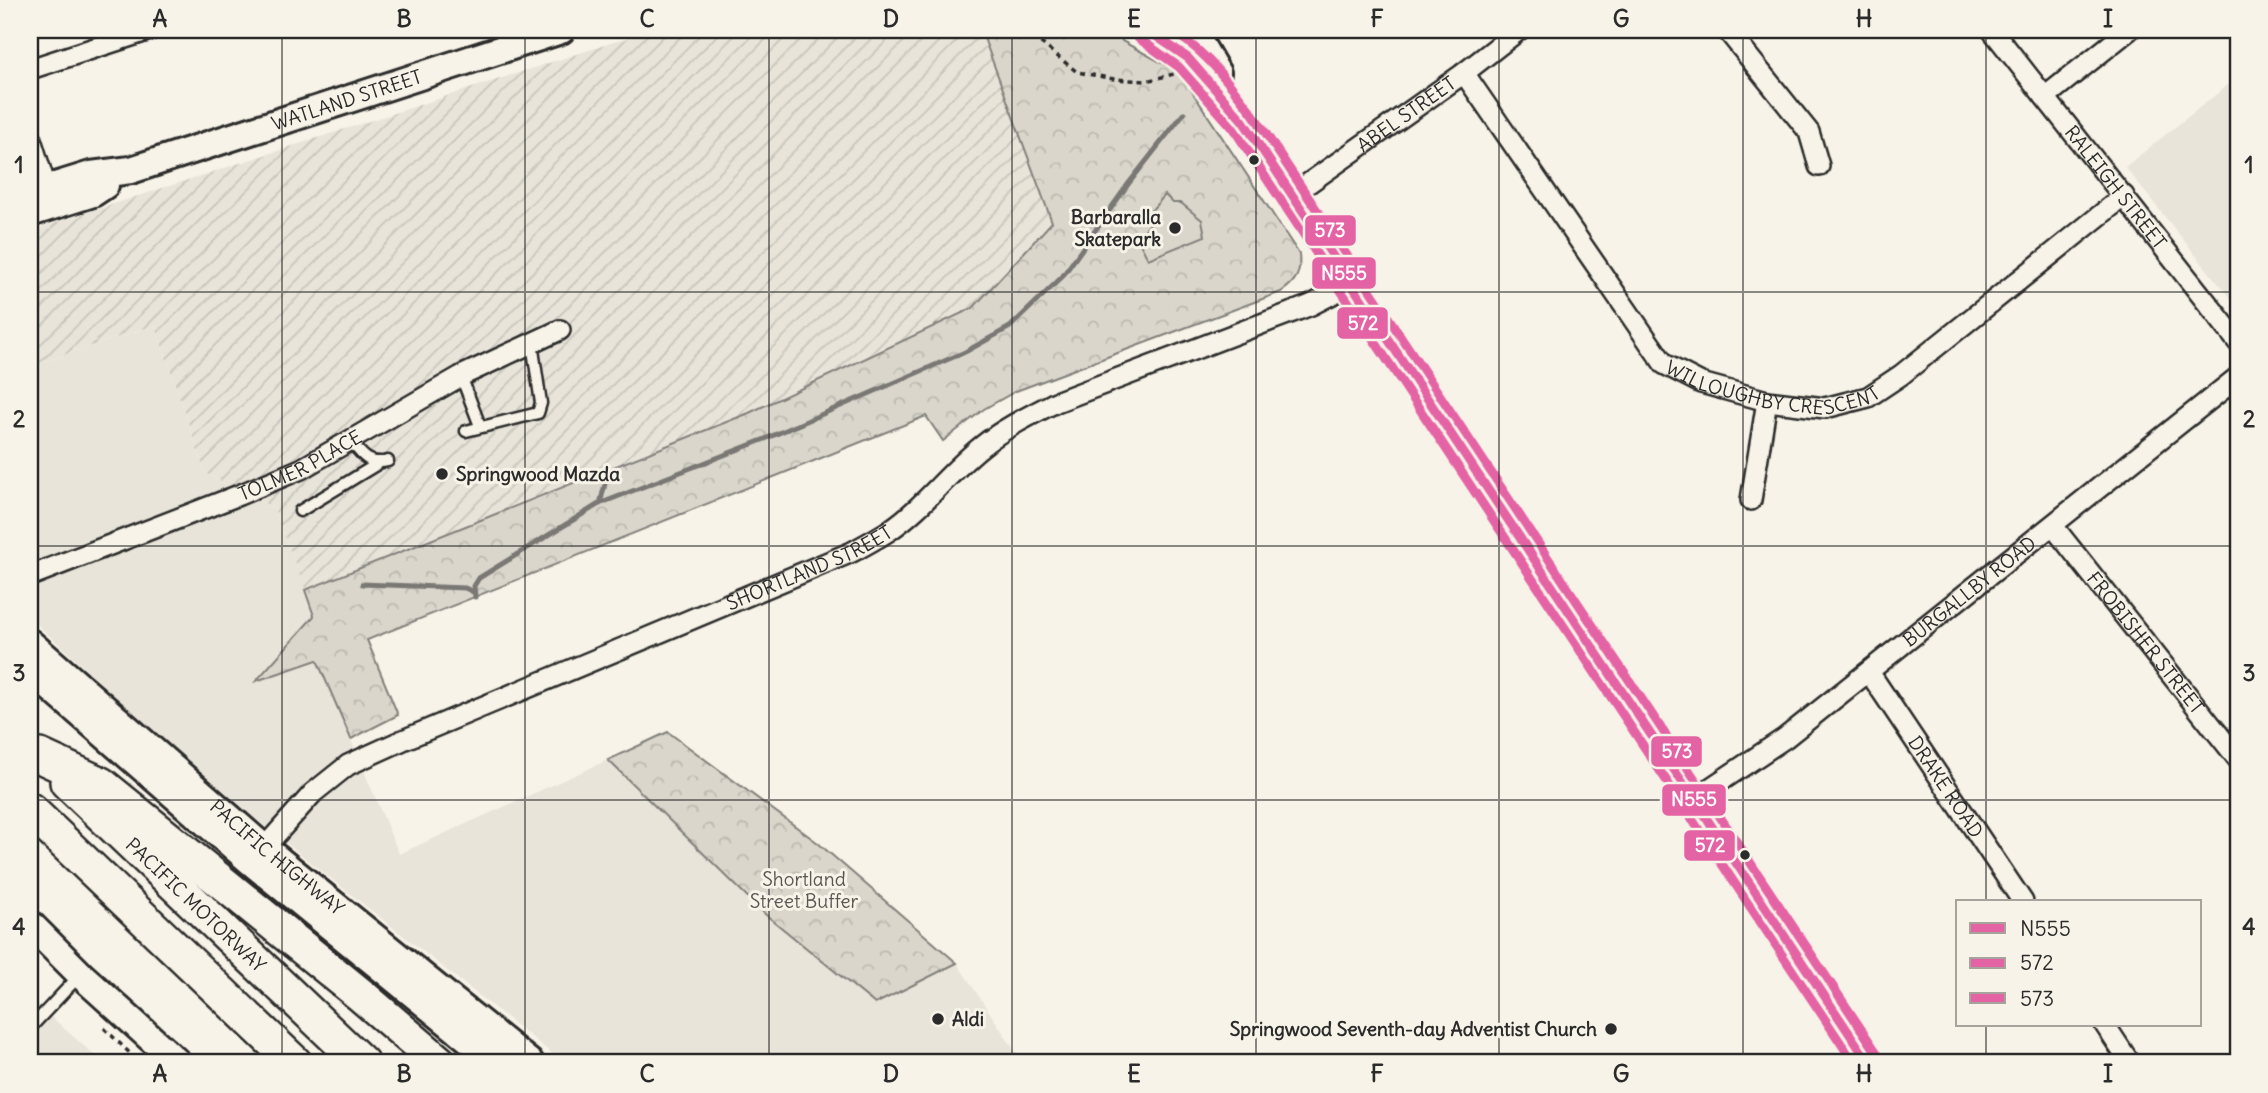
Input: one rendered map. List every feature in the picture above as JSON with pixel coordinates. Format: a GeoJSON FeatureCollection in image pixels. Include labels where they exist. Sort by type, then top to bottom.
{"type":"FeatureCollection","features":[{"type":"Feature","properties":{"kind":"highway","name":"PACIFIC MOTORWAY"},"geometry":{"type":"LineString","coordinates":[[35,751],[362,1063]]}},
{"type":"Feature","properties":{"kind":"highway"},"geometry":{"type":"LineString","coordinates":[[35,751],[102,784],[440,1063]]}},
{"type":"Feature","properties":{"kind":"highway"},"geometry":{"type":"LineString","coordinates":[[30,810],[295,1063]]}},
{"type":"Feature","properties":{"kind":"street"},"geometry":{"type":"LineString","coordinates":[[30,69],[150,30]]}},
{"type":"Feature","properties":{"kind":"street","name":"WATLAND STREET"},"geometry":{"type":"LineString","coordinates":[[38,190],[91,175],[131,170],[561,30]]}},
{"type":"Feature","properties":{"kind":"street"},"geometry":{"type":"LineString","coordinates":[[1147,30],[1153,37],[1181,36],[1242,121],[1869,1063]]}},
{"type":"Feature","properties":{"kind":"street","name":"ABEL STREET"},"geometry":{"type":"LineString","coordinates":[[1292,195],[1464,73],[1519,30]]}},
{"type":"Feature","properties":{"kind":"street"},"geometry":{"type":"LineString","coordinates":[[1727,30],[1809,132],[1819,166]]}},
{"type":"Feature","properties":{"kind":"street","name":"RALEIGH STREET"},"geometry":{"type":"LineString","coordinates":[[1992,30],[2238,342]]}},
{"type":"Feature","properties":{"kind":"street"},"geometry":{"type":"LineString","coordinates":[[2045,97],[2129,30]]}},
{"type":"Feature","properties":{"kind":"street","name":"WILLOUGHBY CRESCENT"},"geometry":{"type":"LineString","coordinates":[[1464,73],[1664,364],[1701,383],[1767,401],[1825,408],[1868,397],[1901,375],[2124,196]]}},
{"type":"Feature","properties":{"kind":"street"},"geometry":{"type":"LineString","coordinates":[[30,136],[38,190]]}},
{"type":"Feature","properties":{"kind":"street","name":"WATLAND STREET"},"geometry":{"type":"LineString","coordinates":[[30,213],[93,193],[131,170]]}},
{"type":"Feature","properties":{"kind":"street","name":"SHORTLAND STREET"},"geometry":{"type":"LineString","coordinates":[[264,848],[313,793],[348,765],[852,552],[891,530],[921,504],[953,470],[984,444],[1021,420],[1056,402],[1311,305],[1350,285]]}},
{"type":"Feature","properties":{"kind":"street","name":"TOLMER PLACE"},"geometry":{"type":"LineString","coordinates":[[30,576],[301,469],[461,376],[560,330]]}},
{"type":"Feature","properties":{"kind":"street","name":"BURGALLBY ROAD"},"geometry":{"type":"LineString","coordinates":[[1693,799],[1785,738],[2238,377]]}},
{"type":"Feature","properties":{"kind":"street"},"geometry":{"type":"LineString","coordinates":[[1751,500],[1767,401]]}},
{"type":"Feature","properties":{"kind":"street","name":"FROBISHER STREET"},"geometry":{"type":"LineString","coordinates":[[2053,526],[2238,759]]}},
{"type":"Feature","properties":{"kind":"street","name":"PACIFIC HIGHWAY"},"geometry":{"type":"LineString","coordinates":[[30,643],[264,848],[530,1063]]}},
{"type":"Feature","properties":{"kind":"street","name":"PACIFIC HIGHWAY"},"geometry":{"type":"LineString","coordinates":[[30,670],[250,862],[498,1063]]}},
{"type":"Feature","properties":{"kind":"street","name":"DRAKE ROAD"},"geometry":{"type":"LineString","coordinates":[[1869,672],[2022,900]]}},
{"type":"Feature","properties":{"kind":"street"},"geometry":{"type":"LineString","coordinates":[[30,924],[81,975],[178,1063]]}},
{"type":"Feature","properties":{"kind":"street"},"geometry":{"type":"LineString","coordinates":[[2106,1026],[2130,1063]]}},
{"type":"Feature","properties":{"kind":"lane"},"geometry":{"type":"LineString","coordinates":[[466,431],[538,412],[541,403],[532,343]]}},
{"type":"Feature","properties":{"kind":"lane"},"geometry":{"type":"LineString","coordinates":[[461,376],[480,426]]}},
{"type":"Feature","properties":{"kind":"lane"},"geometry":{"type":"LineString","coordinates":[[300,511],[384,462],[366,460],[349,440]]}},
{"type":"Feature","properties":{"kind":"lane"},"geometry":{"type":"LineString","coordinates":[[30,1028],[81,975]]}},
{"type":"Feature","properties":{"kind":"path"},"geometry":{"type":"LineString","coordinates":[[1025,30],[1077,72],[1114,79],[1146,81],[1185,72]]}},
{"type":"Feature","properties":{"kind":"shaded area"},"geometry":{"type":"Polygon","coordinates":[[[651,30],[981,30],[1052,222],[973,308],[749,413],[305,590],[274,508],[205,473],[155,325],[30,366],[30,231],[651,30]]]}},
{"type":"Feature","properties":{"kind":"shaded area"},"geometry":{"type":"Polygon","coordinates":[[[2238,77],[2238,308],[2125,167],[2238,77]]]}},
{"type":"Feature","properties":{"kind":"shaded area"},"geometry":{"type":"Polygon","coordinates":[[[155,325],[205,473],[274,508],[315,616],[258,680],[317,660],[399,854],[608,760],[765,915],[875,1003],[957,963],[1023,1063],[564,1063],[204,778],[30,618],[30,366],[155,325]]]}},
{"type":"Feature","properties":{"kind":"shaded area"},"geometry":{"type":"Polygon","coordinates":[[[30,998],[103,1063],[30,1063],[30,998]]]}},
{"type":"Feature","properties":{"kind":"green space"},"geometry":{"type":"Polygon","coordinates":[[[981,30],[1119,30],[1122,41],[1173,69],[1185,81],[1299,254],[1298,271],[1291,284],[1281,292],[1016,391],[984,409],[943,441],[926,416],[367,640],[398,715],[351,739],[317,660],[256,681],[314,616],[305,590],[749,413],[973,308],[1052,222],[981,30]]]}},
{"type":"Feature","properties":{"kind":"green space","name":"Barbaralla Skatepark"},"geometry":{"type":"Polygon","coordinates":[[[1165,195],[1173,203],[1181,203],[1202,220],[1205,236],[1148,259],[1137,238],[1153,221],[1148,214],[1165,195]]]}},
{"type":"Feature","properties":{"kind":"green space","name":"Shortland Street Buffer"},"geometry":{"type":"Polygon","coordinates":[[[668,732],[818,843],[957,963],[875,1004],[766,915],[608,760],[668,732]]]}},
{"type":"Feature","properties":{"kind":"waterway"},"geometry":{"type":"LineString","coordinates":[[475,597],[474,586],[479,578],[599,504],[765,439],[965,352],[1010,327],[1062,277],[1129,183],[1184,113]]}},
{"type":"Feature","properties":{"kind":"waterway"},"geometry":{"type":"LineString","coordinates":[[600,504],[607,476]]}},
{"type":"Feature","properties":{"kind":"waterway"},"geometry":{"type":"LineString","coordinates":[[362,584],[465,588],[473,592]]}},
{"type":"Feature","properties":{"kind":"transit line","name":"N555"},"geometry":{"type":"LineString","coordinates":[[1147,30],[1188,58],[1243,121],[1869,1063]]}},
{"type":"Feature","properties":{"kind":"transit line","name":"573"},"geometry":{"type":"LineString","coordinates":[[1168,30],[1204,56],[1253,114],[1879,1056]]}},
{"type":"Feature","properties":{"kind":"transit line","name":"572"},"geometry":{"type":"LineString","coordinates":[[1138,38],[1179,67],[1233,128],[1854,1063]]}},
{"type":"Feature","properties":{"kind":"place","name":"Barbaralla Skatepark"},"geometry":{"type":"Point","coordinates":[1175,228]}},
{"type":"Feature","properties":{"kind":"place","name":"Springwood Mazda"},"geometry":{"type":"Point","coordinates":[442,474]}},
{"type":"Feature","properties":{"kind":"place","name":"Aldi"},"geometry":{"type":"Point","coordinates":[938,1019]}},
{"type":"Feature","properties":{"kind":"place","name":"Springwood Seventh-day Adventist Church"},"geometry":{"type":"Point","coordinates":[1611,1029]}}]}
